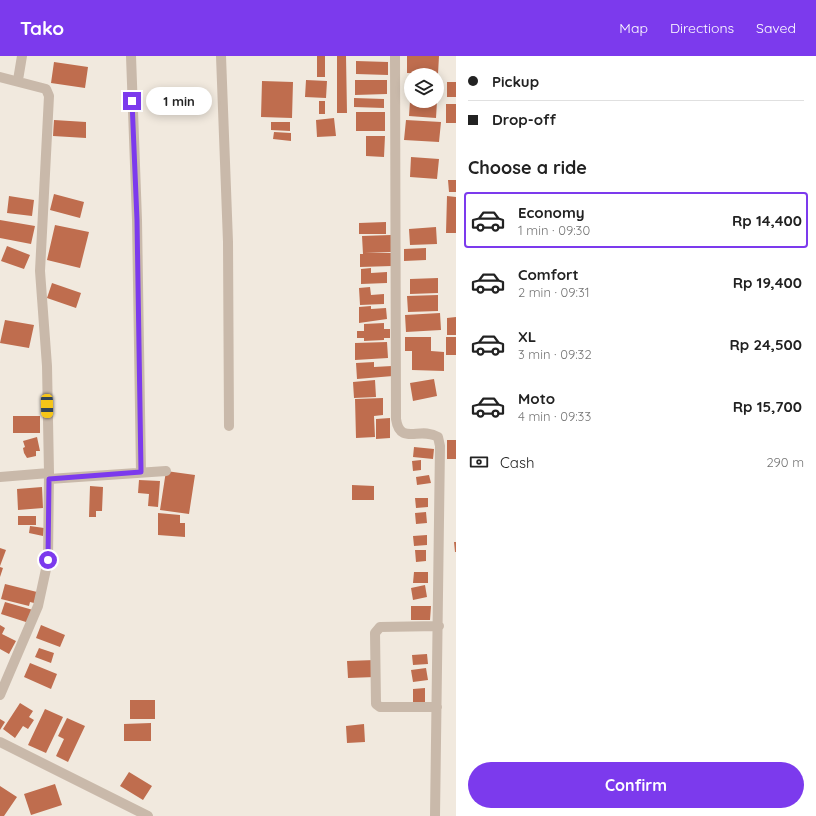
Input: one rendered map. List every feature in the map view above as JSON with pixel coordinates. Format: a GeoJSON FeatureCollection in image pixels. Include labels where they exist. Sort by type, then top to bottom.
{"type":"FeatureCollection","features":[{"type":"Feature","properties":{"kind":"street"},"geometry":{"type":"LineString","coordinates":[[18,80],[22,56]]}},
{"type":"Feature","properties":{"kind":"street"},"geometry":{"type":"LineString","coordinates":[[131,56],[137,220],[141,472]]}},
{"type":"Feature","properties":{"kind":"street"},"geometry":{"type":"LineString","coordinates":[[220,56],[228,242],[229,426]]}},
{"type":"Feature","properties":{"kind":"street"},"geometry":{"type":"LineString","coordinates":[[395,56],[397,428],[402,433],[407,435],[421,432],[432,433],[438,437],[440,446],[439,626],[435,816]]}},
{"type":"Feature","properties":{"kind":"street"},"geometry":{"type":"LineString","coordinates":[[0,77],[18,80],[46,89],[49,96],[40,271],[46,366],[49,476],[48,560],[42,591],[29,628],[0,694]]}},
{"type":"Feature","properties":{"kind":"street"},"geometry":{"type":"LineString","coordinates":[[0,478],[166,470]]}},
{"type":"Feature","properties":{"kind":"street"},"geometry":{"type":"LineString","coordinates":[[437,707],[380,707],[376,704],[375,633],[380,627],[439,626]]}},
{"type":"Feature","properties":{"kind":"street"},"geometry":{"type":"LineString","coordinates":[[0,742],[148,816]]}},
{"type":"Feature","properties":{"kind":"building"},"geometry":{"type":"Polygon","coordinates":[[[317,56],[325,56],[325,77],[317,77],[317,56]]]}},
{"type":"Feature","properties":{"kind":"building"},"geometry":{"type":"Polygon","coordinates":[[[337,56],[346,56],[347,113],[337,113],[337,56]]]}},
{"type":"Feature","properties":{"kind":"building"},"geometry":{"type":"Polygon","coordinates":[[[407,56],[439,56],[438,68],[407,68],[407,56]]]}},
{"type":"Feature","properties":{"kind":"building"},"geometry":{"type":"Polygon","coordinates":[[[356,61],[388,62],[388,75],[356,74],[356,61]]]}},
{"type":"Feature","properties":{"kind":"building"},"geometry":{"type":"Polygon","coordinates":[[[54,62],[88,67],[85,88],[51,83],[54,62]]]}},
{"type":"Feature","properties":{"kind":"building"},"geometry":{"type":"Polygon","coordinates":[[[306,80],[327,81],[326,98],[305,97],[306,80]]]}},
{"type":"Feature","properties":{"kind":"building"},"geometry":{"type":"Polygon","coordinates":[[[355,80],[387,80],[387,94],[355,95],[355,80]]]}},
{"type":"Feature","properties":{"kind":"building"},"geometry":{"type":"Polygon","coordinates":[[[262,81],[293,82],[292,118],[261,117],[262,81]]]}},
{"type":"Feature","properties":{"kind":"building"},"geometry":{"type":"Polygon","coordinates":[[[447,82],[456,82],[456,97],[447,97],[447,82]]]}},
{"type":"Feature","properties":{"kind":"building"},"geometry":{"type":"Polygon","coordinates":[[[354,98],[384,99],[384,108],[354,107],[354,98]]]}},
{"type":"Feature","properties":{"kind":"building"},"geometry":{"type":"Polygon","coordinates":[[[319,101],[325,101],[325,114],[319,114],[319,101]]]}},
{"type":"Feature","properties":{"kind":"building"},"geometry":{"type":"Polygon","coordinates":[[[446,104],[456,104],[456,123],[446,123],[446,104]]]}},
{"type":"Feature","properties":{"kind":"building"},"geometry":{"type":"Polygon","coordinates":[[[410,108],[437,108],[436,118],[409,116],[410,108]]]}},
{"type":"Feature","properties":{"kind":"building"},"geometry":{"type":"Polygon","coordinates":[[[356,112],[385,112],[385,131],[356,131],[356,112]]]}},
{"type":"Feature","properties":{"kind":"building"},"geometry":{"type":"Polygon","coordinates":[[[334,118],[336,136],[317,137],[316,120],[334,118]]]}},
{"type":"Feature","properties":{"kind":"building"},"geometry":{"type":"Polygon","coordinates":[[[54,120],[86,122],[86,138],[53,136],[54,120]]]}},
{"type":"Feature","properties":{"kind":"building"},"geometry":{"type":"Polygon","coordinates":[[[406,120],[441,122],[439,142],[404,140],[406,120]]]}},
{"type":"Feature","properties":{"kind":"building"},"geometry":{"type":"Polygon","coordinates":[[[271,122],[290,122],[290,131],[271,130],[271,122]]]}},
{"type":"Feature","properties":{"kind":"building"},"geometry":{"type":"Polygon","coordinates":[[[274,132],[291,133],[291,141],[273,139],[274,132]]]}},
{"type":"Feature","properties":{"kind":"building"},"geometry":{"type":"Polygon","coordinates":[[[366,136],[385,136],[384,157],[366,156],[366,136]]]}},
{"type":"Feature","properties":{"kind":"building"},"geometry":{"type":"Polygon","coordinates":[[[411,157],[439,159],[437,179],[410,177],[411,157]]]}},
{"type":"Feature","properties":{"kind":"building"},"geometry":{"type":"Polygon","coordinates":[[[448,180],[456,180],[456,192],[449,192],[448,180]]]}},
{"type":"Feature","properties":{"kind":"building"},"geometry":{"type":"Polygon","coordinates":[[[54,194],[84,202],[80,218],[50,210],[54,194]]]}},
{"type":"Feature","properties":{"kind":"building"},"geometry":{"type":"Polygon","coordinates":[[[9,196],[34,200],[32,216],[7,213],[9,196]]]}},
{"type":"Feature","properties":{"kind":"building"},"geometry":{"type":"Polygon","coordinates":[[[447,196],[456,197],[456,233],[446,233],[447,196]]]}},
{"type":"Feature","properties":{"kind":"building"},"geometry":{"type":"Polygon","coordinates":[[[0,220],[35,226],[31,244],[0,238],[0,220]]]}},
{"type":"Feature","properties":{"kind":"building"},"geometry":{"type":"Polygon","coordinates":[[[386,222],[386,234],[359,234],[359,223],[386,222]]]}},
{"type":"Feature","properties":{"kind":"building"},"geometry":{"type":"Polygon","coordinates":[[[55,225],[89,232],[80,268],[47,260],[55,225]]]}},
{"type":"Feature","properties":{"kind":"building"},"geometry":{"type":"Polygon","coordinates":[[[436,227],[437,244],[410,245],[409,229],[436,227]]]}},
{"type":"Feature","properties":{"kind":"building"},"geometry":{"type":"Polygon","coordinates":[[[391,235],[392,252],[365,253],[392,253],[392,266],[360,267],[360,254],[363,254],[362,236],[391,235]]]}},
{"type":"Feature","properties":{"kind":"building"},"geometry":{"type":"Polygon","coordinates":[[[7,246],[30,255],[24,269],[1,261],[7,246]]]}},
{"type":"Feature","properties":{"kind":"building"},"geometry":{"type":"Polygon","coordinates":[[[426,248],[426,260],[404,261],[404,249],[426,248]]]}},
{"type":"Feature","properties":{"kind":"building"},"geometry":{"type":"Polygon","coordinates":[[[371,268],[371,273],[387,272],[387,283],[361,284],[361,269],[371,268]]]}},
{"type":"Feature","properties":{"kind":"building"},"geometry":{"type":"Polygon","coordinates":[[[438,278],[438,293],[410,294],[410,279],[438,278]]]}},
{"type":"Feature","properties":{"kind":"building"},"geometry":{"type":"Polygon","coordinates":[[[52,283],[81,293],[76,308],[47,298],[52,283]]]}},
{"type":"Feature","properties":{"kind":"building"},"geometry":{"type":"Polygon","coordinates":[[[370,287],[371,295],[384,294],[384,304],[360,305],[359,288],[370,287]]]}},
{"type":"Feature","properties":{"kind":"building"},"geometry":{"type":"Polygon","coordinates":[[[438,295],[438,311],[408,312],[407,296],[438,295]]]}},
{"type":"Feature","properties":{"kind":"building"},"geometry":{"type":"Polygon","coordinates":[[[371,306],[371,309],[386,308],[387,319],[359,323],[359,307],[371,306]]]}},
{"type":"Feature","properties":{"kind":"building"},"geometry":{"type":"Polygon","coordinates":[[[440,313],[441,330],[406,332],[405,315],[440,313]]]}},
{"type":"Feature","properties":{"kind":"building"},"geometry":{"type":"Polygon","coordinates":[[[456,317],[456,335],[447,335],[447,318],[456,317]]]}},
{"type":"Feature","properties":{"kind":"building"},"geometry":{"type":"Polygon","coordinates":[[[5,320],[34,325],[29,348],[0,343],[5,320]]]}},
{"type":"Feature","properties":{"kind":"building"},"geometry":{"type":"Polygon","coordinates":[[[384,323],[384,329],[390,329],[390,338],[384,338],[384,340],[364,341],[364,338],[357,338],[357,331],[364,331],[364,324],[384,323]]]}},
{"type":"Feature","properties":{"kind":"building"},"geometry":{"type":"Polygon","coordinates":[[[405,337],[431,337],[431,351],[444,352],[444,371],[412,370],[412,351],[405,351],[405,337]]]}},
{"type":"Feature","properties":{"kind":"building"},"geometry":{"type":"Polygon","coordinates":[[[446,337],[456,337],[456,355],[446,355],[446,337]]]}},
{"type":"Feature","properties":{"kind":"building"},"geometry":{"type":"Polygon","coordinates":[[[387,342],[388,358],[355,360],[355,343],[387,342]]]}},
{"type":"Feature","properties":{"kind":"building"},"geometry":{"type":"Polygon","coordinates":[[[374,362],[374,367],[392,366],[393,376],[357,379],[356,363],[374,362]]]}},
{"type":"Feature","properties":{"kind":"building"},"geometry":{"type":"Polygon","coordinates":[[[434,379],[437,396],[413,401],[410,383],[434,379]]]}},
{"type":"Feature","properties":{"kind":"building"},"geometry":{"type":"Polygon","coordinates":[[[375,380],[376,397],[354,398],[353,382],[375,380]]]}},
{"type":"Feature","properties":{"kind":"building"},"geometry":{"type":"Polygon","coordinates":[[[383,398],[383,415],[374,416],[375,437],[356,438],[355,399],[383,398]]]}},
{"type":"Feature","properties":{"kind":"building"},"geometry":{"type":"Polygon","coordinates":[[[13,416],[40,416],[40,433],[13,433],[13,416]]]}},
{"type":"Feature","properties":{"kind":"building"},"geometry":{"type":"Polygon","coordinates":[[[390,418],[390,438],[376,439],[376,419],[390,418]]]}},
{"type":"Feature","properties":{"kind":"building"},"geometry":{"type":"Polygon","coordinates":[[[37,437],[40,451],[36,451],[36,456],[27,458],[24,453],[23,448],[25,447],[23,441],[37,437]]]}},
{"type":"Feature","properties":{"kind":"building"},"geometry":{"type":"Polygon","coordinates":[[[447,440],[456,440],[456,459],[447,459],[447,440]]]}},
{"type":"Feature","properties":{"kind":"building"},"geometry":{"type":"Polygon","coordinates":[[[414,447],[434,449],[433,459],[413,457],[414,447]]]}},
{"type":"Feature","properties":{"kind":"building"},"geometry":{"type":"Polygon","coordinates":[[[421,460],[421,470],[413,471],[412,461],[421,460]]]}},
{"type":"Feature","properties":{"kind":"building"},"geometry":{"type":"Polygon","coordinates":[[[166,471],[195,475],[189,514],[160,510],[166,471]]]}},
{"type":"Feature","properties":{"kind":"building"},"geometry":{"type":"Polygon","coordinates":[[[429,475],[431,483],[417,485],[416,477],[429,475]]]}},
{"type":"Feature","properties":{"kind":"building"},"geometry":{"type":"Polygon","coordinates":[[[139,480],[160,481],[158,507],[148,506],[149,494],[138,493],[139,480]]]}},
{"type":"Feature","properties":{"kind":"building"},"geometry":{"type":"Polygon","coordinates":[[[352,485],[374,486],[374,500],[352,500],[352,485]]]}},
{"type":"Feature","properties":{"kind":"building"},"geometry":{"type":"Polygon","coordinates":[[[90,486],[103,487],[102,511],[96,511],[96,517],[89,517],[90,486]]]}},
{"type":"Feature","properties":{"kind":"building"},"geometry":{"type":"Polygon","coordinates":[[[42,487],[43,508],[18,510],[17,489],[42,487]]]}},
{"type":"Feature","properties":{"kind":"building"},"geometry":{"type":"Polygon","coordinates":[[[415,498],[428,498],[428,507],[416,508],[415,498]]]}},
{"type":"Feature","properties":{"kind":"building"},"geometry":{"type":"Polygon","coordinates":[[[426,512],[427,523],[416,524],[415,513],[426,512]]]}},
{"type":"Feature","properties":{"kind":"building"},"geometry":{"type":"Polygon","coordinates":[[[158,513],[180,515],[180,523],[185,523],[185,537],[158,535],[158,513]]]}},
{"type":"Feature","properties":{"kind":"building"},"geometry":{"type":"Polygon","coordinates":[[[18,516],[36,516],[36,525],[18,525],[18,516]]]}},
{"type":"Feature","properties":{"kind":"building"},"geometry":{"type":"Polygon","coordinates":[[[30,526],[44,528],[43,536],[29,533],[30,526]]]}},
{"type":"Feature","properties":{"kind":"building"},"geometry":{"type":"Polygon","coordinates":[[[427,535],[427,545],[414,546],[413,536],[427,535]]]}},
{"type":"Feature","properties":{"kind":"building"},"geometry":{"type":"Polygon","coordinates":[[[454,542],[456,542],[456,552],[455,552],[454,542]]]}},
{"type":"Feature","properties":{"kind":"building"},"geometry":{"type":"Polygon","coordinates":[[[0,548],[6,550],[0,566],[0,548]]]}},
{"type":"Feature","properties":{"kind":"building"},"geometry":{"type":"Polygon","coordinates":[[[415,550],[426,550],[426,561],[416,562],[415,550]]]}},
{"type":"Feature","properties":{"kind":"building"},"geometry":{"type":"Polygon","coordinates":[[[0,567],[3,568],[0,577],[0,567]]]}},
{"type":"Feature","properties":{"kind":"building"},"geometry":{"type":"Polygon","coordinates":[[[414,572],[428,572],[428,583],[413,583],[414,572]]]}},
{"type":"Feature","properties":{"kind":"building"},"geometry":{"type":"Polygon","coordinates":[[[5,584],[37,592],[34,603],[30,602],[29,606],[1,599],[5,584]]]}},
{"type":"Feature","properties":{"kind":"building"},"geometry":{"type":"Polygon","coordinates":[[[425,585],[427,597],[413,600],[411,588],[425,585]]]}},
{"type":"Feature","properties":{"kind":"building"},"geometry":{"type":"Polygon","coordinates":[[[5,602],[33,610],[29,623],[1,614],[5,602]]]}},
{"type":"Feature","properties":{"kind":"building"},"geometry":{"type":"Polygon","coordinates":[[[411,606],[431,606],[430,620],[411,620],[411,606]]]}},
{"type":"Feature","properties":{"kind":"building"},"geometry":{"type":"Polygon","coordinates":[[[0,625],[5,628],[2,634],[16,641],[9,654],[0,649],[0,625]]]}},
{"type":"Feature","properties":{"kind":"building"},"geometry":{"type":"Polygon","coordinates":[[[41,625],[65,635],[60,647],[36,638],[41,625]]]}},
{"type":"Feature","properties":{"kind":"building"},"geometry":{"type":"Polygon","coordinates":[[[39,648],[54,653],[51,663],[35,657],[39,648]]]}},
{"type":"Feature","properties":{"kind":"building"},"geometry":{"type":"Polygon","coordinates":[[[427,654],[428,664],[413,665],[412,655],[427,654]]]}},
{"type":"Feature","properties":{"kind":"building"},"geometry":{"type":"Polygon","coordinates":[[[375,660],[375,677],[348,678],[347,661],[375,660]]]}},
{"type":"Feature","properties":{"kind":"building"},"geometry":{"type":"Polygon","coordinates":[[[30,663],[57,674],[51,689],[24,677],[30,663]]]}},
{"type":"Feature","properties":{"kind":"building"},"geometry":{"type":"Polygon","coordinates":[[[426,668],[428,680],[413,682],[411,670],[426,668]]]}},
{"type":"Feature","properties":{"kind":"building"},"geometry":{"type":"Polygon","coordinates":[[[425,688],[425,703],[413,703],[413,689],[425,688]]]}},
{"type":"Feature","properties":{"kind":"building"},"geometry":{"type":"Polygon","coordinates":[[[130,700],[155,700],[155,719],[130,719],[130,700]]]}},
{"type":"Feature","properties":{"kind":"building"},"geometry":{"type":"Polygon","coordinates":[[[20,703],[33,711],[29,717],[34,720],[28,729],[23,726],[15,738],[3,729],[20,703]]]}},
{"type":"Feature","properties":{"kind":"building"},"geometry":{"type":"Polygon","coordinates":[[[45,709],[63,717],[46,753],[28,745],[45,709]]]}},
{"type":"Feature","properties":{"kind":"building"},"geometry":{"type":"Polygon","coordinates":[[[67,718],[85,726],[68,762],[56,756],[64,739],[58,736],[67,718]]]}},
{"type":"Feature","properties":{"kind":"building"},"geometry":{"type":"Polygon","coordinates":[[[0,719],[5,722],[0,730],[0,719]]]}},
{"type":"Feature","properties":{"kind":"building"},"geometry":{"type":"Polygon","coordinates":[[[151,723],[151,741],[124,741],[124,724],[151,723]]]}},
{"type":"Feature","properties":{"kind":"building"},"geometry":{"type":"Polygon","coordinates":[[[364,724],[365,742],[347,743],[346,726],[364,724]]]}},
{"type":"Feature","properties":{"kind":"building"},"geometry":{"type":"Polygon","coordinates":[[[129,772],[152,786],[143,800],[120,786],[129,772]]]}},
{"type":"Feature","properties":{"kind":"building"},"geometry":{"type":"Polygon","coordinates":[[[55,784],[62,805],[31,815],[24,794],[55,784]]]}},
{"type":"Feature","properties":{"kind":"building"},"geometry":{"type":"Polygon","coordinates":[[[0,786],[17,797],[4,816],[0,816],[0,786]]]}},
{"type":"Feature","properties":{"kind":"route"},"geometry":{"type":"LineString","coordinates":[[48,560],[49,479],[141,472],[137,220],[132,101]]}}]}
